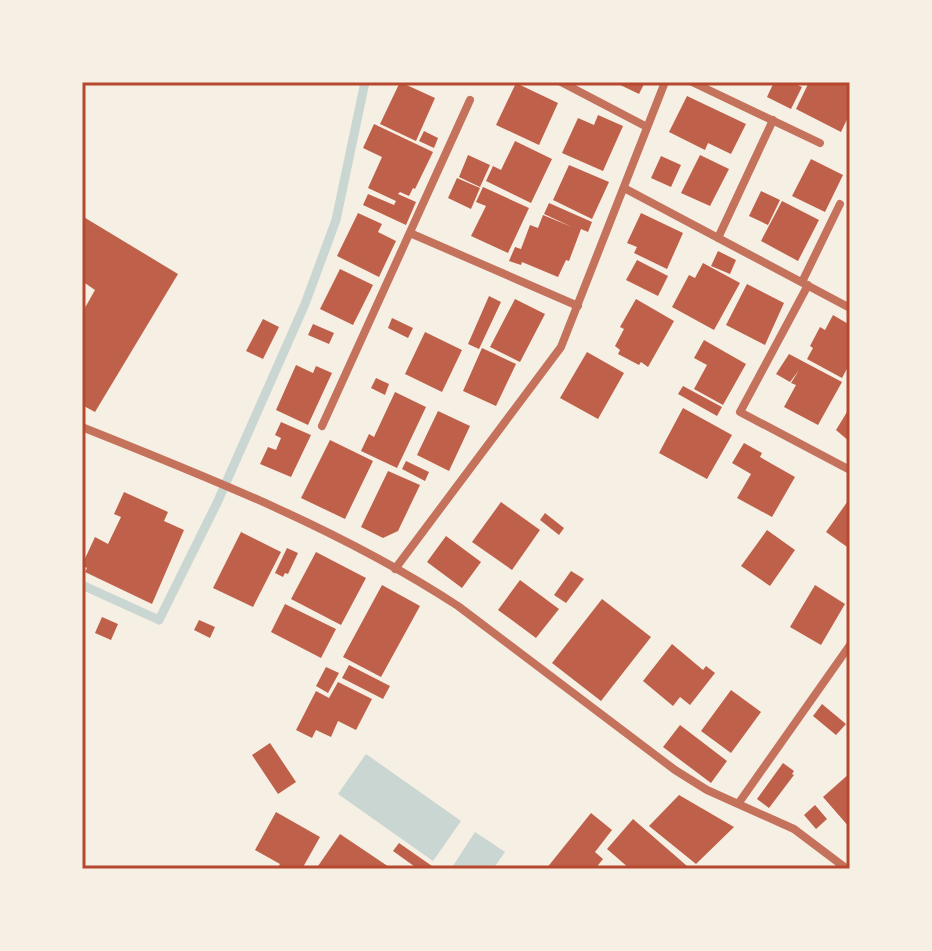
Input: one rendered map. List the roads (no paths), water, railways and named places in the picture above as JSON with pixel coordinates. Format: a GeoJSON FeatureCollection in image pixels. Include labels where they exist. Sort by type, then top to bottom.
{"type":"FeatureCollection","features":[{"type":"Feature","properties":{"kind":"street"},"geometry":{"type":"LineString","coordinates":[[561,82],[647,127]]}},
{"type":"Feature","properties":{"kind":"street"},"geometry":{"type":"LineString","coordinates":[[395,569],[561,347],[665,82]]}},
{"type":"Feature","properties":{"kind":"street"},"geometry":{"type":"LineString","coordinates":[[692,82],[820,143]]}},
{"type":"Feature","properties":{"kind":"street"},"geometry":{"type":"LineString","coordinates":[[322,426],[470,100]]}},
{"type":"Feature","properties":{"kind":"street"},"geometry":{"type":"LineString","coordinates":[[718,238],[773,120]]}},
{"type":"Feature","properties":{"kind":"street"},"geometry":{"type":"LineString","coordinates":[[624,188],[850,308]]}},
{"type":"Feature","properties":{"kind":"street"},"geometry":{"type":"LineString","coordinates":[[840,204],[805,284],[740,412],[850,470]]}},
{"type":"Feature","properties":{"kind":"street"},"geometry":{"type":"LineString","coordinates":[[410,233],[578,306]]}},
{"type":"Feature","properties":{"kind":"street"},"geometry":{"type":"LineString","coordinates":[[82,427],[197,473],[329,534],[395,569],[458,606],[675,770],[707,790],[794,829],[847,869]]}},
{"type":"Feature","properties":{"kind":"street"},"geometry":{"type":"LineString","coordinates":[[738,804],[850,645]]}},
{"type":"Feature","properties":{"kind":"waterway"},"geometry":{"type":"LineString","coordinates":[[82,585],[159,620],[217,503],[305,304],[336,220],[365,82]]}}]}
